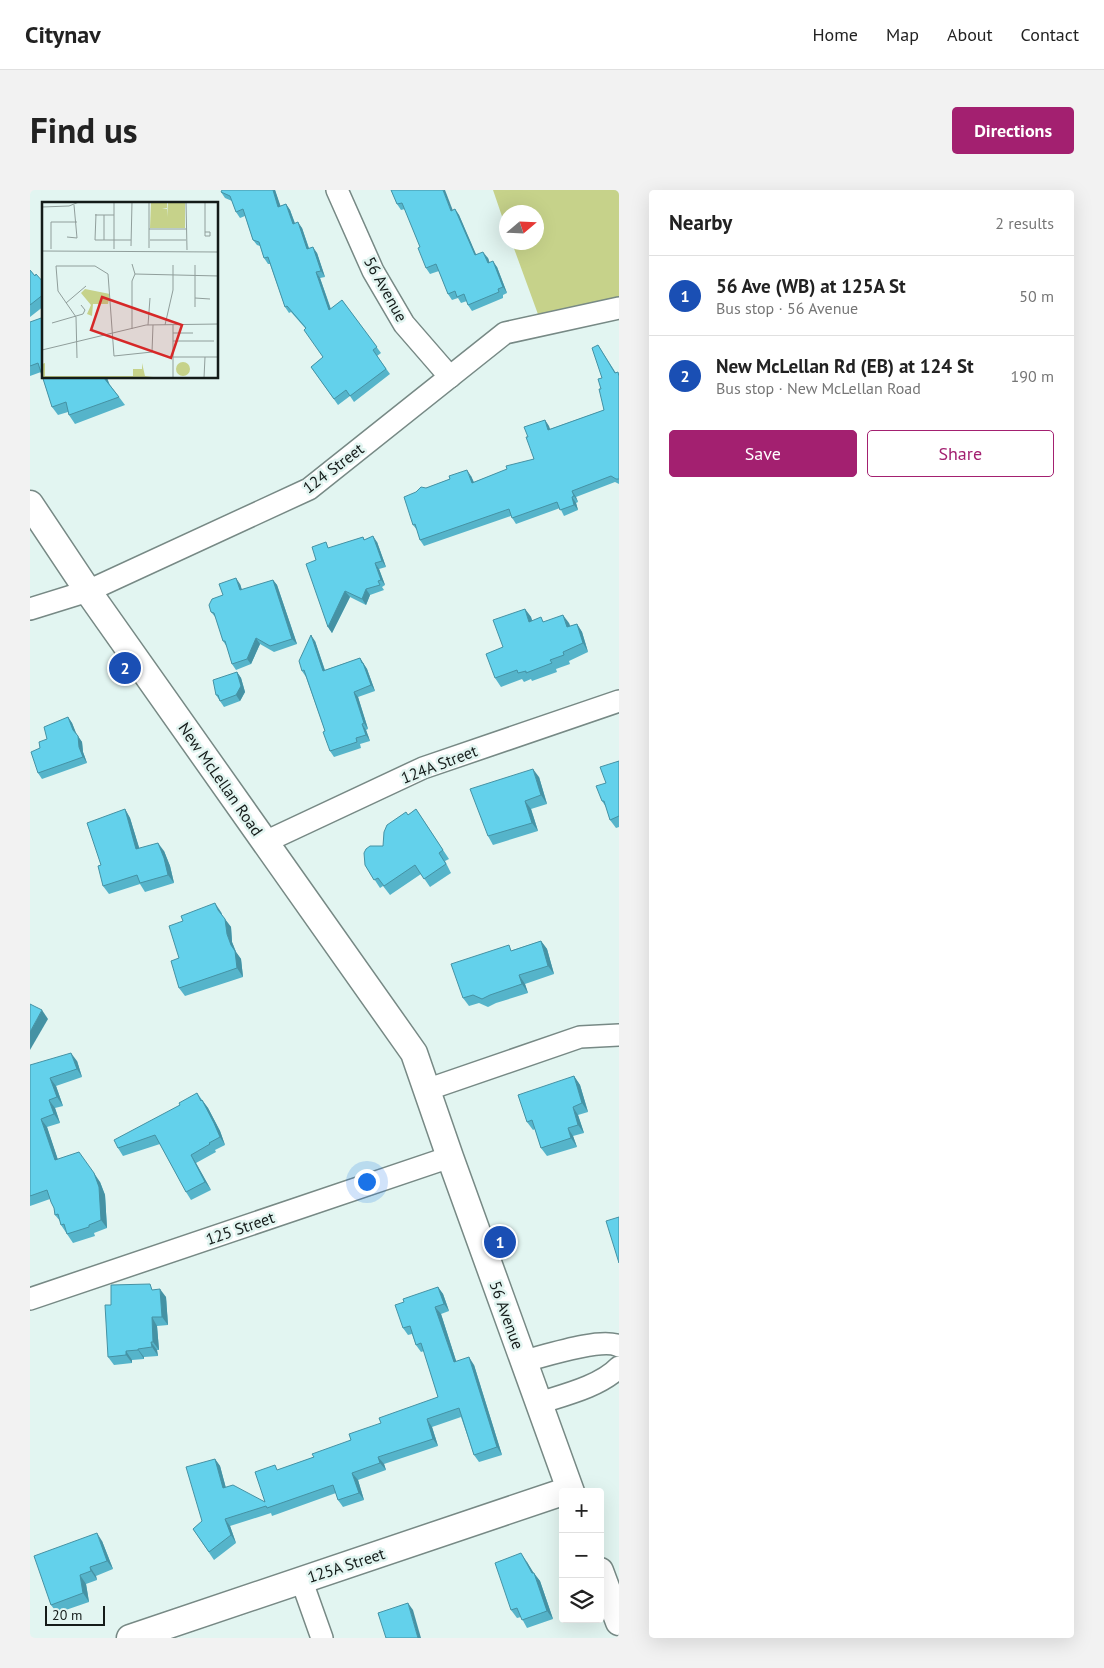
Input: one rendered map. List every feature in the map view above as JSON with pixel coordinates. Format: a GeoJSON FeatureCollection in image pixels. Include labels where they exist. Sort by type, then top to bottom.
{"type":"FeatureCollection","features":[{"type":"Feature","properties":{"kind":"street","name":"56 Avenue"},"geometry":{"type":"LineString","coordinates":[[338,190],[373,271],[404,324],[450,377]]}},
{"type":"Feature","properties":{"kind":"street","name":"124 Street"},"geometry":{"type":"LineString","coordinates":[[30,609],[88,591],[310,489],[505,333],[619,308]]}},
{"type":"Feature","properties":{"kind":"street","name":"New McLellan Road"},"geometry":{"type":"LineString","coordinates":[[30,504],[88,591],[414,1053]]}},
{"type":"Feature","properties":{"kind":"street","name":"124A Street"},"geometry":{"type":"LineString","coordinates":[[265,842],[423,768],[619,701]]}},
{"type":"Feature","properties":{"kind":"street"},"geometry":{"type":"LineString","coordinates":[[426,1090],[580,1037],[619,1035]]}},
{"type":"Feature","properties":{"kind":"street","name":"56 Avenue"},"geometry":{"type":"LineString","coordinates":[[414,1053],[539,1403],[566,1488]]}},
{"type":"Feature","properties":{"kind":"street","name":"125 Street"},"geometry":{"type":"LineString","coordinates":[[30,1299],[450,1157]]}},
{"type":"Feature","properties":{"kind":"street"},"geometry":{"type":"LineString","coordinates":[[524,1361],[595,1343],[619,1346]]}},
{"type":"Feature","properties":{"kind":"street"},"geometry":{"type":"LineString","coordinates":[[539,1403],[580,1389],[613,1374],[619,1367]]}},
{"type":"Feature","properties":{"kind":"street","name":"125A Street"},"geometry":{"type":"LineString","coordinates":[[130,1638],[559,1494]]}},
{"type":"Feature","properties":{"kind":"street"},"geometry":{"type":"LineString","coordinates":[[603,1578],[619,1622]]}},
{"type":"Feature","properties":{"kind":"street"},"geometry":{"type":"LineString","coordinates":[[301,1579],[322,1638]]}},
{"type":"Feature","properties":{"kind":"green space"},"geometry":{"type":"Polygon","coordinates":[[[493,190],[619,190],[619,301],[539,317],[515,250],[544,250],[544,205],[499,205],[499,208],[493,190]]]}},
{"type":"Feature","properties":{"kind":"building"},"geometry":{"type":"Polygon","coordinates":[[[222,190],[273,190],[278,207],[286,204],[293,224],[298,222],[307,249],[313,247],[321,271],[316,272],[329,310],[342,300],[377,347],[373,350],[386,369],[350,396],[346,390],[334,399],[311,367],[323,357],[304,330],[306,328],[287,306],[285,307],[268,257],[264,258],[259,242],[253,240],[243,209],[236,212],[230,196],[221,192],[222,190]]]}},
{"type":"Feature","properties":{"kind":"building"},"geometry":{"type":"Polygon","coordinates":[[[391,190],[443,190],[451,211],[455,209],[475,255],[483,252],[488,263],[493,261],[503,287],[498,289],[499,292],[468,305],[464,294],[457,297],[455,291],[448,294],[436,264],[426,268],[418,248],[420,247],[402,203],[397,204],[391,190]]]}},
{"type":"Feature","properties":{"kind":"building"},"geometry":{"type":"Polygon","coordinates":[[[30,270],[42,281],[42,296],[30,305],[30,270]]]}},
{"type":"Feature","properties":{"kind":"building"},"geometry":{"type":"Polygon","coordinates":[[[42,318],[42,376],[38,363],[30,366],[30,322],[42,318]]]}},
{"type":"Feature","properties":{"kind":"building"},"geometry":{"type":"Polygon","coordinates":[[[598,345],[615,373],[618,372],[619,376],[619,479],[611,476],[572,491],[574,505],[560,510],[557,502],[512,518],[509,509],[420,540],[404,497],[416,492],[421,487],[426,488],[450,479],[449,476],[467,470],[472,483],[507,469],[506,466],[534,459],[524,427],[545,420],[548,430],[604,410],[598,379],[602,378],[592,348],[598,345]]]}},
{"type":"Feature","properties":{"kind":"building"},"geometry":{"type":"Polygon","coordinates":[[[43,379],[105,379],[119,397],[69,415],[66,402],[52,407],[43,379]]]}},
{"type":"Feature","properties":{"kind":"building"},"geometry":{"type":"Polygon","coordinates":[[[373,536],[382,561],[375,563],[381,580],[378,581],[380,585],[366,589],[362,599],[345,591],[328,627],[306,564],[316,560],[312,547],[326,542],[328,548],[363,537],[364,540],[373,536]]]}},
{"type":"Feature","properties":{"kind":"building"},"geometry":{"type":"Polygon","coordinates":[[[236,578],[240,590],[273,580],[292,639],[270,646],[256,638],[247,659],[232,664],[225,641],[223,641],[214,613],[211,612],[209,605],[212,599],[223,595],[219,584],[236,578]]]}},
{"type":"Feature","properties":{"kind":"building"},"geometry":{"type":"Polygon","coordinates":[[[525,609],[529,622],[541,617],[543,622],[563,615],[567,627],[577,624],[583,643],[563,652],[564,655],[550,660],[552,663],[526,673],[526,671],[518,673],[517,670],[495,678],[486,654],[503,647],[493,620],[525,609]]]}},
{"type":"Feature","properties":{"kind":"building"},"geometry":{"type":"Polygon","coordinates":[[[311,635],[323,671],[360,658],[371,685],[354,692],[366,735],[356,738],[357,742],[330,751],[304,670],[302,671],[299,661],[311,635]]]}},
{"type":"Feature","properties":{"kind":"building"},"geometry":{"type":"Polygon","coordinates":[[[237,672],[241,686],[236,695],[220,701],[218,695],[216,695],[213,680],[237,672]]]}},
{"type":"Feature","properties":{"kind":"building"},"geometry":{"type":"Polygon","coordinates":[[[68,717],[73,730],[78,736],[79,747],[83,757],[38,773],[31,752],[40,748],[39,742],[47,739],[44,727],[68,717]]]}},
{"type":"Feature","properties":{"kind":"building"},"geometry":{"type":"Polygon","coordinates":[[[619,761],[619,816],[610,820],[604,801],[602,801],[596,786],[606,783],[600,767],[619,761]]]}},
{"type":"Feature","properties":{"kind":"building"},"geometry":{"type":"Polygon","coordinates":[[[533,769],[541,795],[525,801],[532,823],[488,836],[470,789],[533,769]]]}},
{"type":"Feature","properties":{"kind":"building"},"geometry":{"type":"Polygon","coordinates":[[[125,809],[136,849],[158,843],[168,875],[140,883],[137,875],[103,886],[98,866],[101,865],[87,823],[125,809]]]}},
{"type":"Feature","properties":{"kind":"building"},"geometry":{"type":"Polygon","coordinates":[[[416,809],[443,850],[439,853],[446,864],[424,879],[415,865],[384,886],[378,878],[374,880],[365,865],[364,853],[370,846],[383,846],[384,832],[387,825],[406,812],[408,815],[416,809]]]}},
{"type":"Feature","properties":{"kind":"building"},"geometry":{"type":"Polygon","coordinates":[[[215,903],[225,919],[227,934],[235,951],[237,968],[179,988],[171,961],[179,958],[169,926],[183,921],[181,916],[215,903]]]}},
{"type":"Feature","properties":{"kind":"building"},"geometry":{"type":"Polygon","coordinates":[[[541,941],[548,966],[519,975],[522,984],[482,999],[473,995],[463,998],[451,964],[509,945],[511,951],[541,941]]]}},
{"type":"Feature","properties":{"kind":"building"},"geometry":{"type":"Polygon","coordinates":[[[30,1004],[42,1010],[30,1032],[30,1004]]]}},
{"type":"Feature","properties":{"kind":"building"},"geometry":{"type":"Polygon","coordinates":[[[71,1053],[77,1069],[50,1078],[57,1097],[49,1100],[54,1114],[41,1119],[55,1160],[79,1152],[94,1173],[99,1187],[101,1220],[89,1225],[89,1227],[67,1234],[64,1224],[61,1225],[58,1214],[55,1215],[47,1190],[30,1196],[30,1065],[71,1053]]]}},
{"type":"Feature","properties":{"kind":"building"},"geometry":{"type":"Polygon","coordinates":[[[574,1076],[582,1103],[573,1107],[578,1125],[568,1128],[571,1138],[541,1148],[532,1120],[527,1122],[518,1095],[574,1076]]]}},
{"type":"Feature","properties":{"kind":"building"},"geometry":{"type":"Polygon","coordinates":[[[197,1093],[220,1137],[191,1155],[205,1182],[186,1192],[155,1135],[118,1148],[114,1140],[180,1105],[179,1103],[197,1093]]]}},
{"type":"Feature","properties":{"kind":"building"},"geometry":{"type":"Polygon","coordinates":[[[619,1217],[619,1263],[606,1221],[619,1217]]]}},
{"type":"Feature","properties":{"kind":"building"},"geometry":{"type":"Polygon","coordinates":[[[150,1284],[152,1290],[160,1289],[162,1317],[152,1317],[152,1347],[126,1351],[126,1355],[108,1357],[105,1305],[111,1305],[111,1285],[150,1284]]]}},
{"type":"Feature","properties":{"kind":"building"},"geometry":{"type":"Polygon","coordinates":[[[438,1287],[444,1304],[435,1307],[454,1362],[469,1357],[497,1447],[474,1455],[459,1408],[427,1419],[433,1439],[378,1457],[380,1463],[352,1473],[359,1493],[338,1500],[333,1485],[267,1508],[266,1506],[225,1519],[231,1535],[209,1552],[193,1529],[202,1521],[186,1467],[215,1459],[223,1488],[233,1485],[265,1502],[255,1472],[275,1465],[277,1470],[314,1457],[312,1454],[351,1440],[349,1434],[381,1423],[379,1418],[438,1397],[421,1343],[416,1345],[410,1326],[403,1328],[395,1305],[404,1302],[403,1299],[438,1287]]]}},
{"type":"Feature","properties":{"kind":"building"},"geometry":{"type":"Polygon","coordinates":[[[97,1533],[107,1561],[90,1567],[91,1571],[80,1575],[83,1593],[51,1605],[34,1556],[97,1533]]]}},
{"type":"Feature","properties":{"kind":"building"},"geometry":{"type":"Polygon","coordinates":[[[521,1553],[532,1573],[534,1573],[547,1611],[522,1620],[517,1608],[511,1610],[495,1563],[521,1553]]]}},
{"type":"Feature","properties":{"kind":"building"},"geometry":{"type":"Polygon","coordinates":[[[408,1603],[418,1638],[386,1638],[378,1613],[408,1603]]]}},
{"type":"Feature","properties":{"kind":"place","name":"New McLellan Rd (EB) at 124 St"},"geometry":{"type":"Point","coordinates":[125,668]}},
{"type":"Feature","properties":{"kind":"place","name":"56 Ave (WB) at 125A St"},"geometry":{"type":"Point","coordinates":[500,1242]}}]}
